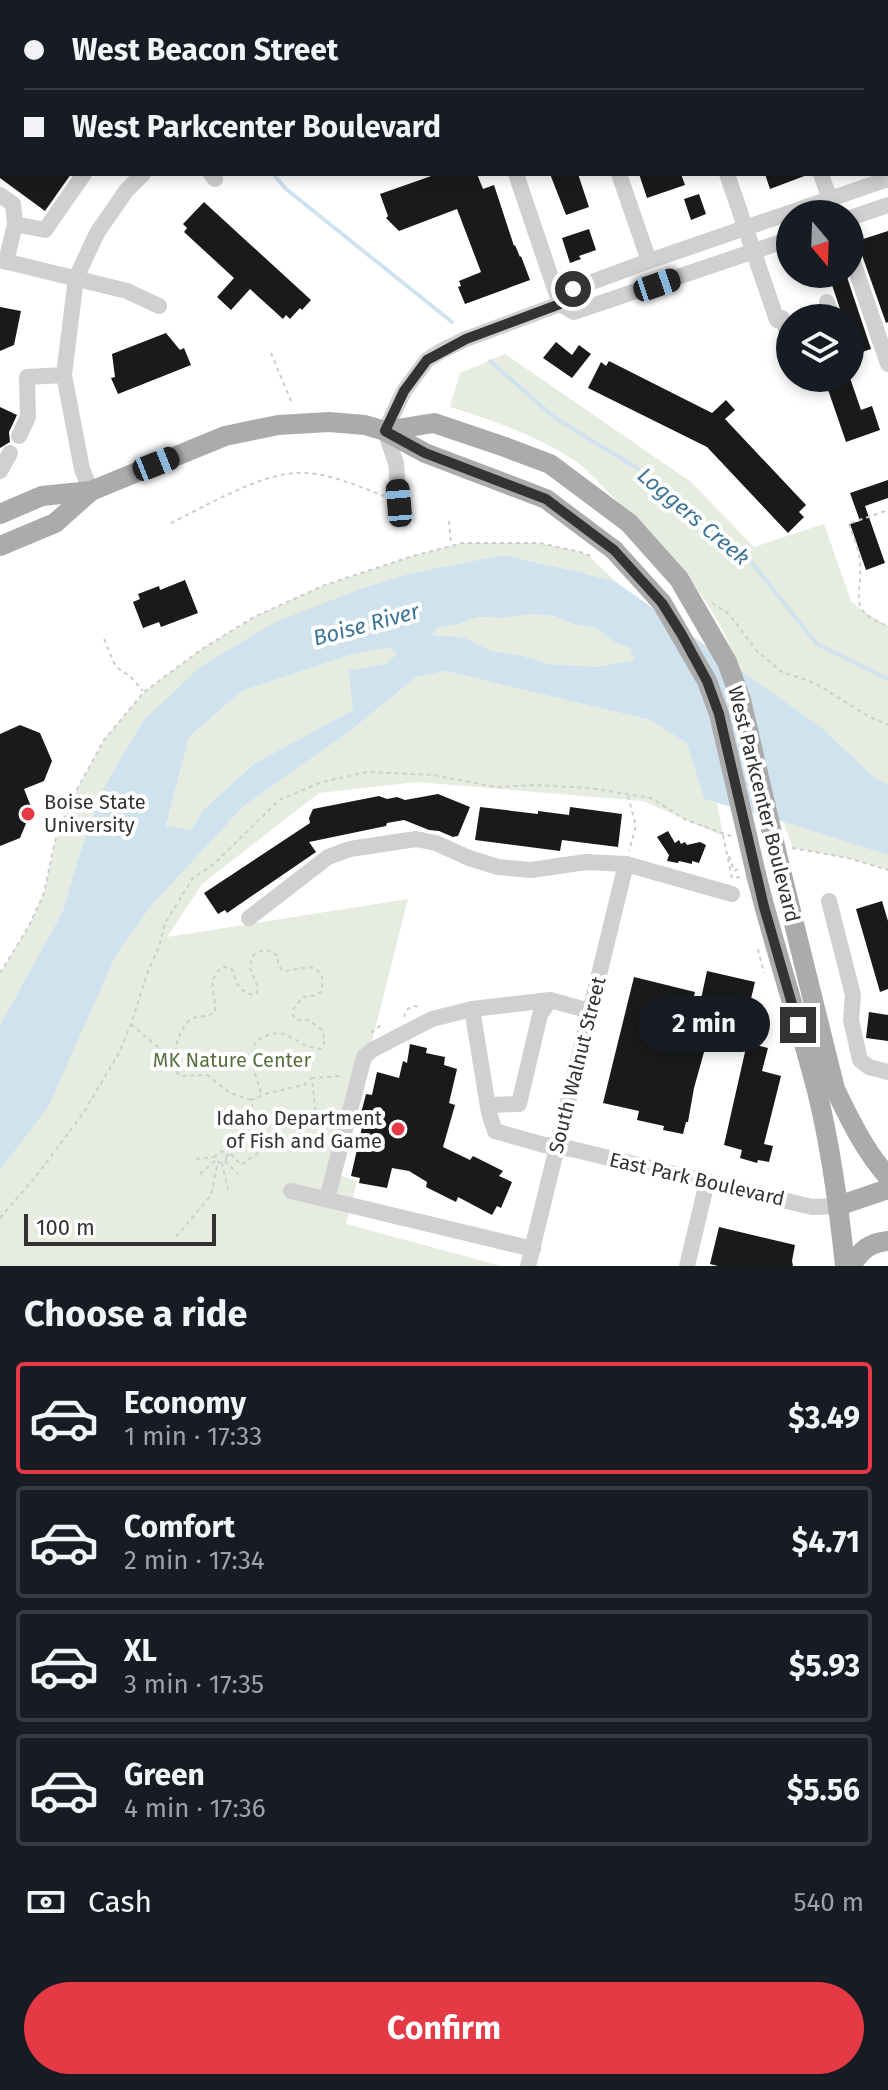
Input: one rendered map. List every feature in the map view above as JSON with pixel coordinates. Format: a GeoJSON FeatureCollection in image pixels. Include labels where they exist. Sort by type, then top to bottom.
{"type":"FeatureCollection","features":[{"type":"Feature","properties":{"kind":"main road","name":"West Parkcenter Boulevard"},"geometry":{"type":"LineString","coordinates":[[0,514],[42,496],[91,491],[225,436],[278,425],[329,422],[365,425],[385,431],[425,453],[546,499],[662,603],[707,681],[719,714],[748,875],[817,1093],[848,1266]]}},
{"type":"Feature","properties":{"kind":"main road","name":"West Parkcenter Boulevard"},"geometry":{"type":"LineString","coordinates":[[385,431],[434,423],[550,464],[629,523],[679,579],[727,662],[741,700],[835,1089],[869,1152],[888,1177]]}},
{"type":"Feature","properties":{"kind":"main road","name":"West Parkcenter Boulevard"},"geometry":{"type":"LineString","coordinates":[[0,546],[55,523],[91,491]]}},
{"type":"Feature","properties":{"kind":"main road"},"geometry":{"type":"LineString","coordinates":[[838,1206],[888,1189]]}},
{"type":"Feature","properties":{"kind":"main road"},"geometry":{"type":"LineString","coordinates":[[848,1266],[874,1242],[888,1241]]}},
{"type":"Feature","properties":{"kind":"street"},"geometry":{"type":"LineString","coordinates":[[15,224],[45,230],[83,176]]}},
{"type":"Feature","properties":{"kind":"street"},"geometry":{"type":"LineString","coordinates":[[91,491],[82,469],[64,375],[76,278],[97,233],[126,191],[141,176]]}},
{"type":"Feature","properties":{"kind":"street"},"geometry":{"type":"LineString","coordinates":[[517,176],[560,304],[574,312],[776,244]]}},
{"type":"Feature","properties":{"kind":"street"},"geometry":{"type":"LineString","coordinates":[[620,176],[649,261]]}},
{"type":"Feature","properties":{"kind":"street"},"geometry":{"type":"LineString","coordinates":[[728,176],[776,309]]}},
{"type":"Feature","properties":{"kind":"street"},"geometry":{"type":"LineString","coordinates":[[822,176],[830,200],[888,179]]}},
{"type":"Feature","properties":{"kind":"street"},"geometry":{"type":"LineString","coordinates":[[0,195],[13,204],[15,224],[3,261],[127,291],[159,306]]}},
{"type":"Feature","properties":{"kind":"street"},"geometry":{"type":"LineString","coordinates":[[864,213],[888,205]]}},
{"type":"Feature","properties":{"kind":"street"},"geometry":{"type":"LineString","coordinates":[[399,503],[396,463],[385,431],[404,391],[427,360],[466,339],[560,304],[573,289],[776,218]]}},
{"type":"Feature","properties":{"kind":"street"},"geometry":{"type":"LineString","coordinates":[[862,288],[888,364]]}},
{"type":"Feature","properties":{"kind":"street"},"geometry":{"type":"LineString","coordinates":[[19,436],[28,417],[27,377],[64,375]]}},
{"type":"Feature","properties":{"kind":"street"},"geometry":{"type":"LineString","coordinates":[[0,471],[10,453]]}},
{"type":"Feature","properties":{"kind":"street"},"geometry":{"type":"LineString","coordinates":[[249,918],[328,857],[350,849],[403,841],[426,840],[498,867],[531,870],[586,862],[626,864],[732,894]]}},
{"type":"Feature","properties":{"kind":"street","name":"South Walnut Street"},"geometry":{"type":"LineString","coordinates":[[528,1266],[626,864]]}},
{"type":"Feature","properties":{"kind":"street"},"geometry":{"type":"LineString","coordinates":[[829,901],[853,995],[851,1020],[860,1060],[869,1067],[888,1072]]}},
{"type":"Feature","properties":{"kind":"street"},"geometry":{"type":"LineString","coordinates":[[327,1199],[364,1057],[372,1050],[432,1019],[472,1009],[550,1000],[590,1011]]}},
{"type":"Feature","properties":{"kind":"street"},"geometry":{"type":"LineString","coordinates":[[472,1009],[488,1105],[519,1104],[540,1015],[550,1000]]}},
{"type":"Feature","properties":{"kind":"street","name":"East Park Boulevard"},"geometry":{"type":"LineString","coordinates":[[488,1105],[495,1131],[812,1207],[838,1206]]}},
{"type":"Feature","properties":{"kind":"street"},"geometry":{"type":"LineString","coordinates":[[687,1266],[707,1182]]}},
{"type":"Feature","properties":{"kind":"street"},"geometry":{"type":"LineString","coordinates":[[291,1191],[533,1249]]}},
{"type":"Feature","properties":{"kind":"path"},"geometry":{"type":"LineString","coordinates":[[271,353],[291,401]]}},
{"type":"Feature","properties":{"kind":"path"},"geometry":{"type":"LineString","coordinates":[[171,523],[226,496],[283,474],[302,472],[365,489],[399,503]]}},
{"type":"Feature","properties":{"kind":"path"},"geometry":{"type":"LineString","coordinates":[[888,510],[850,523],[860,565],[859,604],[863,611],[888,626]]}},
{"type":"Feature","properties":{"kind":"path"},"geometry":{"type":"LineString","coordinates":[[449,521],[451,546]]}},
{"type":"Feature","properties":{"kind":"path"},"geometry":{"type":"LineString","coordinates":[[0,973],[29,926],[44,893],[55,841],[74,795],[104,740],[144,692],[202,649],[254,617],[325,585],[463,543],[540,543],[608,555]]}},
{"type":"Feature","properties":{"kind":"path"},"geometry":{"type":"LineString","coordinates":[[713,603],[729,614],[757,651],[782,672],[815,683],[888,725]]}},
{"type":"Feature","properties":{"kind":"path"},"geometry":{"type":"LineString","coordinates":[[104,639],[114,663],[144,692]]}},
{"type":"Feature","properties":{"kind":"path"},"geometry":{"type":"LineString","coordinates":[[0,1218],[84,1112],[119,1053],[165,923],[193,878],[214,864],[279,800],[322,782],[367,772],[434,775],[495,787],[546,785],[589,788],[651,798],[686,820],[735,837]]}},
{"type":"Feature","properties":{"kind":"path"},"geometry":{"type":"LineString","coordinates":[[626,864],[636,826],[627,794]]}},
{"type":"Feature","properties":{"kind":"path"},"geometry":{"type":"LineString","coordinates":[[723,835],[732,878],[748,875]]}},
{"type":"Feature","properties":{"kind":"path"},"geometry":{"type":"LineString","coordinates":[[727,854],[734,871],[738,870],[736,861]]}},
{"type":"Feature","properties":{"kind":"path"},"geometry":{"type":"LineString","coordinates":[[780,854],[848,858],[888,870]]}},
{"type":"Feature","properties":{"kind":"path"},"geometry":{"type":"LineString","coordinates":[[757,946],[764,973],[770,972]]}},
{"type":"Feature","properties":{"kind":"path"},"geometry":{"type":"LineString","coordinates":[[262,1096],[251,1061],[255,1042],[266,1034],[281,1032],[313,1048],[321,1049],[325,1041],[322,1030],[309,1020],[297,1020],[293,1016],[294,1008],[303,997],[321,992],[321,973],[311,967],[283,971],[278,965],[278,956],[270,950],[260,950],[252,956],[250,968],[257,993],[252,995],[243,991],[236,984],[231,968],[223,967],[215,973],[212,984],[216,998],[215,1011],[209,1016],[189,1020],[180,1034],[174,1068],[180,1076],[207,1075],[230,1093],[251,1100],[304,1085],[312,1078],[345,1076]]}},
{"type":"Feature","properties":{"kind":"path"},"geometry":{"type":"LineString","coordinates":[[402,1024],[406,1010],[414,1006],[427,1008]]}},
{"type":"Feature","properties":{"kind":"path"},"geometry":{"type":"LineString","coordinates":[[131,1024],[173,1060]]}},
{"type":"Feature","properties":{"kind":"path"},"geometry":{"type":"LineString","coordinates":[[370,1035],[380,1026],[388,1030]]}},
{"type":"Feature","properties":{"kind":"path"},"geometry":{"type":"LineString","coordinates":[[231,1154],[241,1165],[271,1144],[293,1138],[312,1123],[316,1116],[312,1078]]}},
{"type":"Feature","properties":{"kind":"path"},"geometry":{"type":"LineString","coordinates":[[200,1174],[231,1154],[248,1128],[254,1110],[251,1100]]}},
{"type":"Feature","properties":{"kind":"path"},"geometry":{"type":"LineString","coordinates":[[176,1237],[211,1195],[219,1151],[226,1156]]}},
{"type":"Feature","properties":{"kind":"path"},"geometry":{"type":"LineString","coordinates":[[196,1159],[219,1160],[238,1174]]}},
{"type":"Feature","properties":{"kind":"path"},"geometry":{"type":"LineString","coordinates":[[219,1160],[228,1190]]}},
{"type":"Feature","properties":{"kind":"green space"},"geometry":{"type":"Polygon","coordinates":[[[505,354],[691,482],[754,547],[824,524],[851,601],[888,626],[888,784],[877,780],[822,728],[739,670],[718,622],[687,576],[585,468],[529,436],[450,407],[460,373],[505,354]]]}},
{"type":"Feature","properties":{"kind":"green space"},"geometry":{"type":"Polygon","coordinates":[[[463,543],[540,543],[580,552],[588,555],[616,582],[503,555],[411,573],[360,589],[142,722],[101,793],[62,913],[0,1025],[0,973],[29,926],[44,893],[55,841],[74,795],[104,740],[144,692],[202,649],[254,617],[325,585],[463,543]]]}},
{"type":"Feature","properties":{"kind":"green space"},"geometry":{"type":"Polygon","coordinates":[[[531,614],[554,616],[576,625],[596,628],[616,643],[630,648],[636,661],[597,667],[549,664],[491,651],[463,637],[432,635],[437,628],[478,617],[504,618],[531,614]]]}},
{"type":"Feature","properties":{"kind":"green space"},"geometry":{"type":"Polygon","coordinates":[[[389,648],[398,654],[353,710],[255,763],[204,809],[191,830],[166,827],[189,737],[242,691],[350,655],[389,648]]]}},
{"type":"Feature","properties":{"kind":"green space","name":"MK Nature Center"},"geometry":{"type":"Polygon","coordinates":[[[445,671],[650,720],[687,742],[704,799],[717,803],[723,836],[643,801],[417,782],[319,793],[202,884],[167,937],[408,899],[338,1175],[357,1181],[346,1224],[502,1266],[0,1266],[0,1170],[22,1140],[81,1031],[115,957],[150,907],[244,806],[350,731],[415,678],[445,671]]]}},
{"type":"Feature","properties":{"kind":"green space"},"geometry":{"type":"Polygon","coordinates":[[[783,821],[888,855],[888,870],[848,858],[793,848],[783,821]]]}},
{"type":"Feature","properties":{"kind":"water","name":"Boise River"},"geometry":{"type":"Polygon","coordinates":[[[503,555],[616,582],[822,728],[876,779],[888,784],[888,855],[704,799],[687,743],[650,720],[445,671],[415,678],[350,731],[244,806],[150,907],[115,957],[48,1107],[0,1170],[0,1025],[62,913],[101,793],[142,722],[200,667],[276,622],[411,573],[503,555]],[[531,614],[504,618],[478,617],[437,628],[432,635],[463,637],[491,651],[549,664],[597,667],[635,660],[630,648],[616,643],[596,628],[576,625],[554,616],[531,614]],[[389,648],[350,655],[242,691],[189,737],[166,826],[191,830],[204,809],[255,763],[353,710],[349,670],[386,664],[397,654],[389,648]]]}},
{"type":"Feature","properties":{"kind":"building"},"geometry":{"type":"Polygon","coordinates":[[[0,176],[70,176],[45,211],[0,176]]]}},
{"type":"Feature","properties":{"kind":"building"},"geometry":{"type":"Polygon","coordinates":[[[431,176],[478,176],[483,189],[494,185],[514,246],[530,280],[465,304],[458,287],[461,286],[459,281],[481,272],[457,209],[399,231],[386,218],[388,216],[380,194],[431,176]]]}},
{"type":"Feature","properties":{"kind":"building"},"geometry":{"type":"Polygon","coordinates":[[[551,176],[579,176],[589,207],[566,215],[551,176]]]}},
{"type":"Feature","properties":{"kind":"building"},"geometry":{"type":"Polygon","coordinates":[[[640,176],[682,176],[685,185],[647,198],[640,176]]]}},
{"type":"Feature","properties":{"kind":"building"},"geometry":{"type":"Polygon","coordinates":[[[766,176],[804,176],[770,189],[766,176]]]}},
{"type":"Feature","properties":{"kind":"building"},"geometry":{"type":"Polygon","coordinates":[[[699,194],[706,214],[691,220],[684,199],[699,194]]]}},
{"type":"Feature","properties":{"kind":"building"},"geometry":{"type":"Polygon","coordinates":[[[204,202],[311,300],[302,310],[300,308],[290,319],[286,315],[283,319],[250,289],[231,310],[217,297],[234,278],[184,232],[187,228],[183,224],[204,202]]]}},
{"type":"Feature","properties":{"kind":"building"},"geometry":{"type":"Polygon","coordinates":[[[589,229],[596,250],[570,263],[562,238],[589,229]]]}},
{"type":"Feature","properties":{"kind":"building"},"geometry":{"type":"Polygon","coordinates":[[[888,231],[886,323],[864,261],[864,239],[888,231]]]}},
{"type":"Feature","properties":{"kind":"building"},"geometry":{"type":"Polygon","coordinates":[[[833,288],[851,288],[856,304],[838,304],[833,288]]]}},
{"type":"Feature","properties":{"kind":"building"},"geometry":{"type":"Polygon","coordinates":[[[0,307],[21,311],[14,345],[0,351],[0,307]]]}},
{"type":"Feature","properties":{"kind":"building"},"geometry":{"type":"Polygon","coordinates":[[[864,328],[871,349],[864,351],[864,328]]]}},
{"type":"Feature","properties":{"kind":"building"},"geometry":{"type":"Polygon","coordinates":[[[166,333],[180,350],[184,348],[191,365],[118,394],[111,378],[115,377],[112,354],[166,333]]]}},
{"type":"Feature","properties":{"kind":"building"},"geometry":{"type":"Polygon","coordinates":[[[556,342],[572,355],[579,345],[591,354],[572,378],[543,358],[556,342]]]}},
{"type":"Feature","properties":{"kind":"building"},"geometry":{"type":"Polygon","coordinates":[[[609,361],[712,413],[726,400],[735,410],[725,419],[806,505],[799,512],[804,517],[788,533],[707,447],[588,388],[601,362],[606,366],[609,361]]]}},
{"type":"Feature","properties":{"kind":"building"},"geometry":{"type":"Polygon","coordinates":[[[829,392],[855,392],[861,410],[872,406],[880,430],[846,442],[829,392]]]}},
{"type":"Feature","properties":{"kind":"building"},"geometry":{"type":"Polygon","coordinates":[[[0,407],[17,415],[9,432],[10,442],[0,448],[0,407]]]}},
{"type":"Feature","properties":{"kind":"building"},"geometry":{"type":"Polygon","coordinates":[[[888,480],[888,498],[865,506],[885,563],[866,570],[850,524],[860,521],[850,493],[888,480]]]}},
{"type":"Feature","properties":{"kind":"building"},"geometry":{"type":"Polygon","coordinates":[[[185,580],[198,613],[161,627],[159,622],[143,628],[133,602],[140,599],[138,594],[159,586],[160,590],[185,580]]]}},
{"type":"Feature","properties":{"kind":"building"},"geometry":{"type":"Polygon","coordinates":[[[20,725],[40,733],[52,761],[44,781],[24,789],[32,809],[20,838],[0,846],[0,734],[20,725]]]}},
{"type":"Feature","properties":{"kind":"building"},"geometry":{"type":"Polygon","coordinates":[[[438,794],[470,807],[458,836],[429,830],[404,820],[387,823],[386,826],[309,842],[316,852],[227,913],[225,910],[218,914],[204,893],[310,823],[313,809],[379,796],[405,800],[438,794]]]}},
{"type":"Feature","properties":{"kind":"building"},"geometry":{"type":"Polygon","coordinates":[[[480,807],[569,815],[570,807],[622,814],[618,847],[562,840],[560,851],[475,840],[480,807]]]}},
{"type":"Feature","properties":{"kind":"building"},"geometry":{"type":"Polygon","coordinates":[[[668,831],[675,843],[679,840],[681,844],[700,842],[706,845],[699,863],[667,861],[669,855],[657,837],[668,831]]]}},
{"type":"Feature","properties":{"kind":"building"},"geometry":{"type":"Polygon","coordinates":[[[882,901],[888,921],[888,989],[880,992],[856,909],[882,901]]]}},
{"type":"Feature","properties":{"kind":"building"},"geometry":{"type":"Polygon","coordinates":[[[707,971],[755,982],[749,1007],[745,1005],[744,1009],[701,999],[707,971]]]}},
{"type":"Feature","properties":{"kind":"building"},"geometry":{"type":"Polygon","coordinates":[[[634,977],[695,992],[686,1028],[707,1033],[706,1045],[683,1134],[637,1120],[639,1111],[603,1103],[634,977]]]}},
{"type":"Feature","properties":{"kind":"building"},"geometry":{"type":"Polygon","coordinates":[[[869,1012],[888,1015],[888,1041],[866,1038],[869,1012]]]}},
{"type":"Feature","properties":{"kind":"building"},"geometry":{"type":"Polygon","coordinates":[[[747,1043],[768,1048],[762,1071],[781,1076],[764,1144],[773,1146],[769,1162],[758,1160],[757,1163],[740,1158],[742,1150],[724,1145],[747,1043]]]}},
{"type":"Feature","properties":{"kind":"building","name":"Idaho Department of Fish and Game"},"geometry":{"type":"Polygon","coordinates":[[[410,1044],[427,1048],[426,1053],[445,1057],[444,1065],[457,1069],[449,1103],[455,1105],[443,1147],[470,1160],[473,1156],[503,1171],[499,1176],[512,1182],[501,1208],[497,1206],[492,1215],[458,1197],[456,1202],[426,1187],[427,1182],[409,1171],[392,1168],[387,1188],[359,1183],[360,1178],[351,1176],[366,1094],[372,1095],[377,1072],[399,1078],[403,1061],[407,1063],[410,1044]]]}},
{"type":"Feature","properties":{"kind":"building"},"geometry":{"type":"Polygon","coordinates":[[[719,1227],[795,1245],[793,1266],[710,1264],[719,1227]]]}},
{"type":"Feature","properties":{"kind":"waterway","name":"Loggers Creek"},"geometry":{"type":"LineString","coordinates":[[275,176],[286,189],[452,322]]}},
{"type":"Feature","properties":{"kind":"waterway","name":"Loggers Creek"},"geometry":{"type":"LineString","coordinates":[[490,361],[555,418],[637,468],[752,563],[817,644],[888,679]]}},
{"type":"Feature","properties":{"kind":"place","name":"Boise State University"},"geometry":{"type":"Point","coordinates":[28,814]}},
{"type":"Feature","properties":{"kind":"place","name":"Idaho Department of Fish and Game"},"geometry":{"type":"Point","coordinates":[398,1129]}},
{"type":"Feature","properties":{"kind":"route"},"geometry":{"type":"LineString","coordinates":[[573,289],[560,304],[466,339],[427,360],[404,391],[385,431],[425,453],[546,499],[614,550],[662,603],[707,681],[719,714],[764,907],[798,1025]]}}]}
